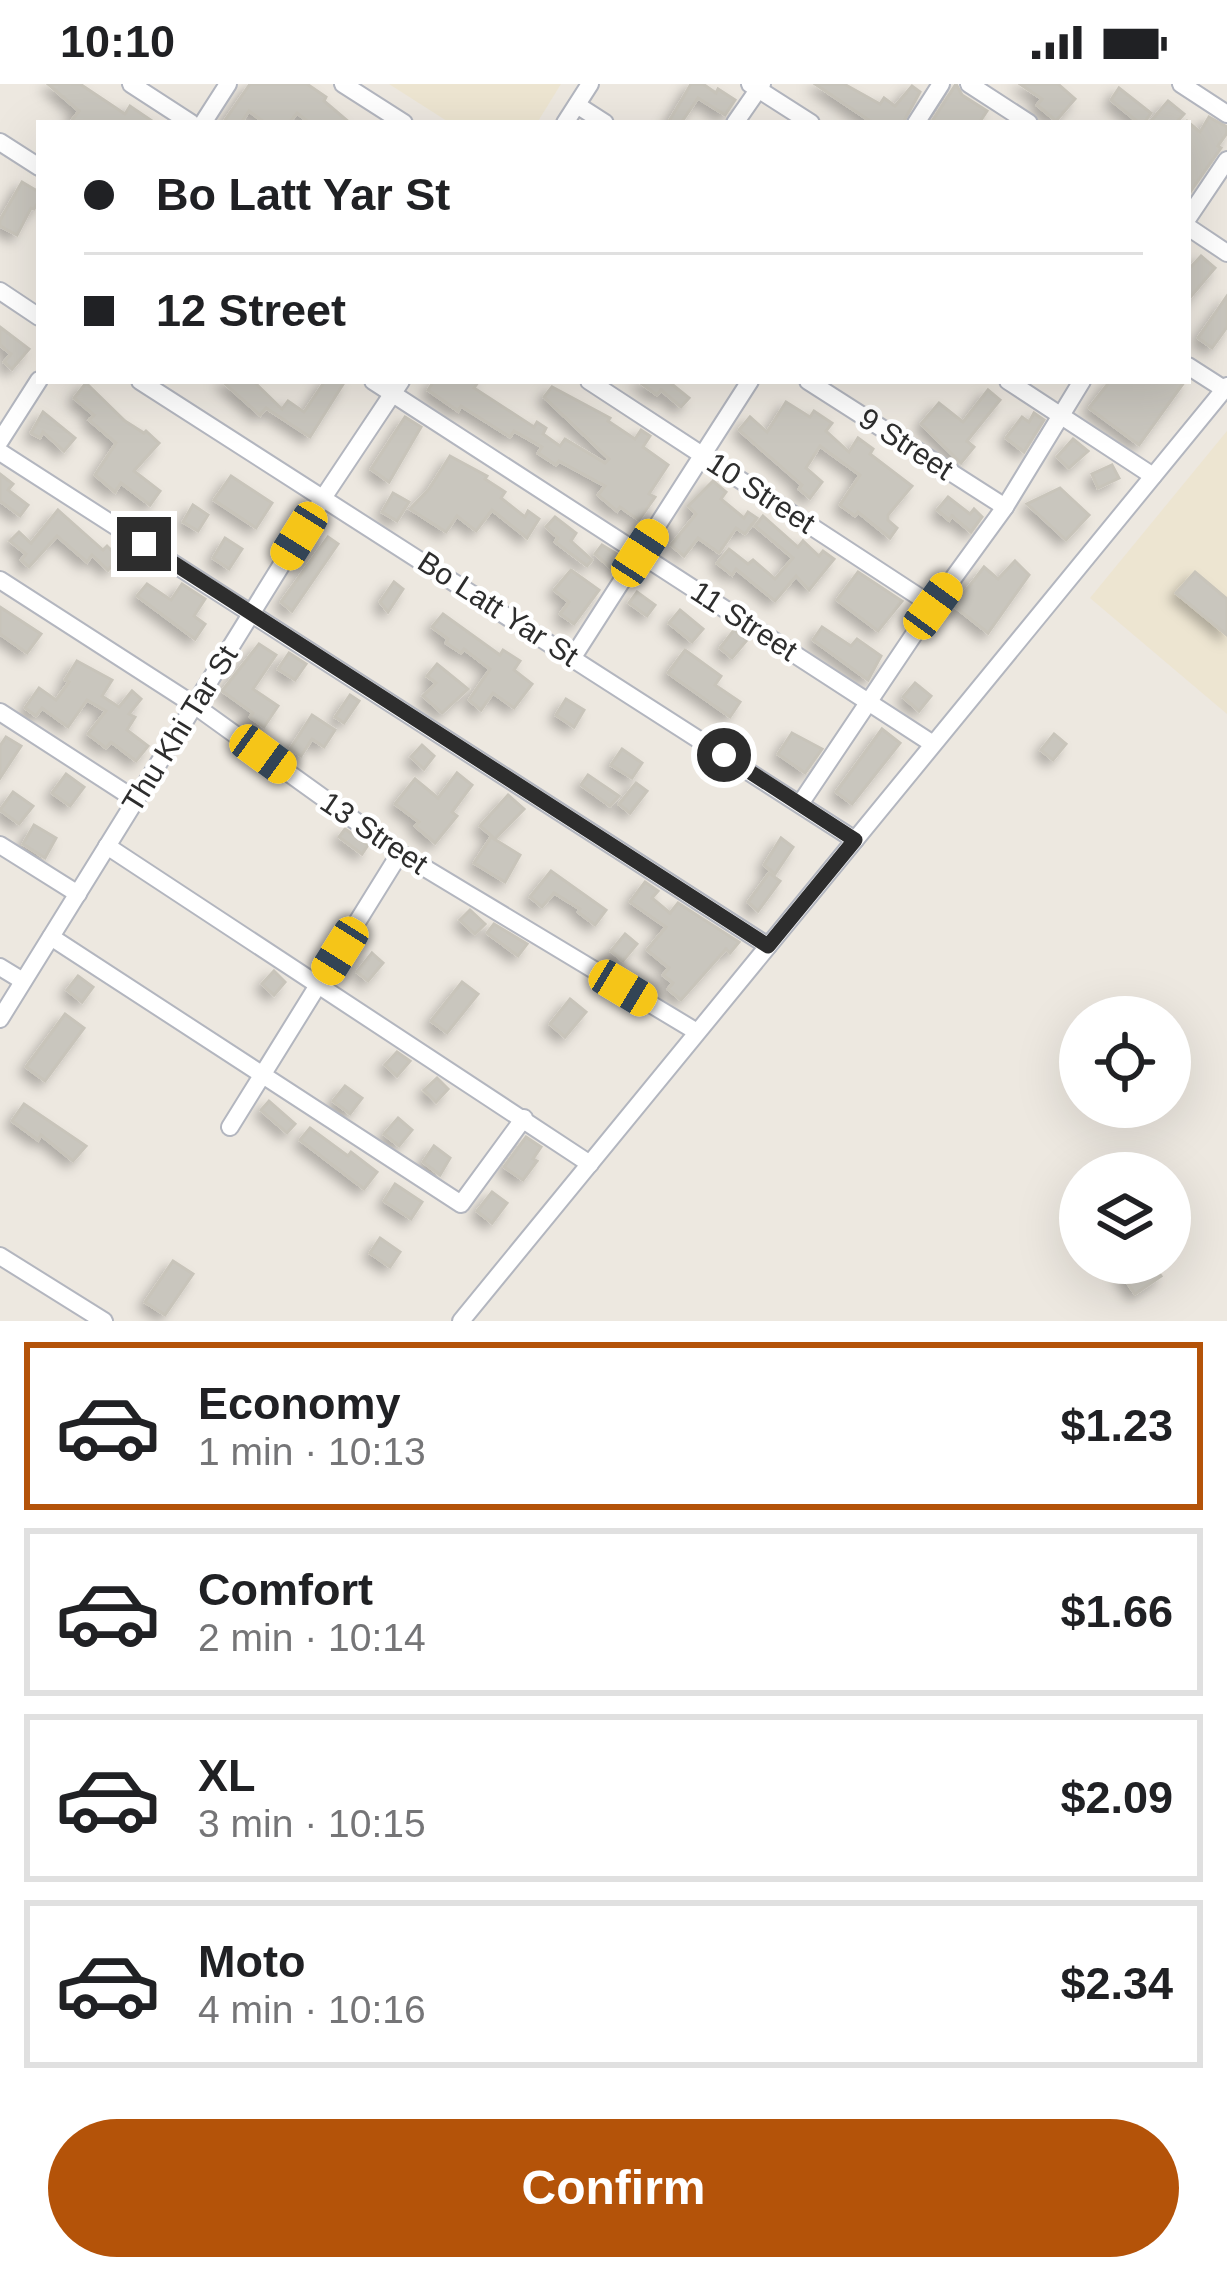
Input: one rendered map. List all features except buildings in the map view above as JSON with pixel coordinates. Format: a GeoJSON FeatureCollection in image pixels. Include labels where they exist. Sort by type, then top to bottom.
{"type":"FeatureCollection","features":[{"type":"Feature","properties":{"kind":"street"},"geometry":{"type":"LineString","coordinates":[[131,84],[186,120]]}},
{"type":"Feature","properties":{"kind":"street"},"geometry":{"type":"LineString","coordinates":[[205,120],[228,84]]}},
{"type":"Feature","properties":{"kind":"street"},"geometry":{"type":"LineString","coordinates":[[343,84],[399,120]]}},
{"type":"Feature","properties":{"kind":"street"},"geometry":{"type":"LineString","coordinates":[[568,120],[590,84]]}},
{"type":"Feature","properties":{"kind":"street"},"geometry":{"type":"LineString","coordinates":[[918,120],[940,84]]}},
{"type":"Feature","properties":{"kind":"street"},"geometry":{"type":"LineString","coordinates":[[969,84],[1023,120]]}},
{"type":"Feature","properties":{"kind":"street"},"geometry":{"type":"LineString","coordinates":[[1181,84],[1227,114]]}},
{"type":"Feature","properties":{"kind":"street"},"geometry":{"type":"LineString","coordinates":[[737,120],[757,86],[808,120]]}},
{"type":"Feature","properties":{"kind":"street"},"geometry":{"type":"LineString","coordinates":[[577,105],[600,120]]}},
{"type":"Feature","properties":{"kind":"street"},"geometry":{"type":"LineString","coordinates":[[0,142],[36,165]]}},
{"type":"Feature","properties":{"kind":"street"},"geometry":{"type":"LineString","coordinates":[[1191,218],[1227,160]]}},
{"type":"Feature","properties":{"kind":"street"},"geometry":{"type":"LineString","coordinates":[[1191,225],[1227,253]]}},
{"type":"Feature","properties":{"kind":"street"},"geometry":{"type":"LineString","coordinates":[[0,292],[36,314]]}},
{"type":"Feature","properties":{"kind":"street"},"geometry":{"type":"LineString","coordinates":[[460,1321],[1226,388],[1191,368]]}},
{"type":"Feature","properties":{"kind":"street"},"geometry":{"type":"LineString","coordinates":[[0,441],[36,384]]}},
{"type":"Feature","properties":{"kind":"street","name":"Bo Latt Yar St"},"geometry":{"type":"LineString","coordinates":[[145,384],[855,840]]}},
{"type":"Feature","properties":{"kind":"street","name":"10 Street"},"geometry":{"type":"LineString","coordinates":[[594,384],[933,606]]}},
{"type":"Feature","properties":{"kind":"street"},"geometry":{"type":"LineString","coordinates":[[573,657],[748,384]]}},
{"type":"Feature","properties":{"kind":"street","name":"9 Street"},"geometry":{"type":"LineString","coordinates":[[813,384],[1005,507]]}},
{"type":"Feature","properties":{"kind":"street"},"geometry":{"type":"LineString","coordinates":[[1013,384],[1153,476]]}},
{"type":"Feature","properties":{"kind":"street"},"geometry":{"type":"LineString","coordinates":[[800,804],[1005,507],[1080,384]]}},
{"type":"Feature","properties":{"kind":"street","name":"Thu Khi Tar St"},"geometry":{"type":"LineString","coordinates":[[0,1019],[323,498],[397,388]]}},
{"type":"Feature","properties":{"kind":"street","name":"11 Street"},"geometry":{"type":"LineString","coordinates":[[397,388],[933,744]]}},
{"type":"Feature","properties":{"kind":"street"},"geometry":{"type":"LineString","coordinates":[[0,452],[768,946]]}},
{"type":"Feature","properties":{"kind":"street","name":"13 Street"},"geometry":{"type":"LineString","coordinates":[[0,580],[194,705],[400,854],[697,1033]]}},
{"type":"Feature","properties":{"kind":"street"},"geometry":{"type":"LineString","coordinates":[[0,712],[136,800]]}},
{"type":"Feature","properties":{"kind":"street"},"geometry":{"type":"LineString","coordinates":[[0,844],[78,894]]}},
{"type":"Feature","properties":{"kind":"street"},"geometry":{"type":"LineString","coordinates":[[107,846],[590,1163]]}},
{"type":"Feature","properties":{"kind":"street"},"geometry":{"type":"LineString","coordinates":[[230,1127],[400,854]]}},
{"type":"Feature","properties":{"kind":"street"},"geometry":{"type":"LineString","coordinates":[[51,937],[460,1204],[524,1118]]}},
{"type":"Feature","properties":{"kind":"street"},"geometry":{"type":"LineString","coordinates":[[0,967],[23,981]]}},
{"type":"Feature","properties":{"kind":"street"},"geometry":{"type":"LineString","coordinates":[[0,1256],[104,1321]]}},
{"type":"Feature","properties":{"kind":"shaded area"},"geometry":{"type":"Polygon","coordinates":[[[389,84],[561,84],[539,120],[445,120],[389,84]]]}},
{"type":"Feature","properties":{"kind":"shaded area"},"geometry":{"type":"Polygon","coordinates":[[[1227,431],[1227,714],[1090,598],[1227,431]]]}},
{"type":"Feature","properties":{"kind":"route"},"geometry":{"type":"LineString","coordinates":[[144,544],[768,946],[855,840],[724,755]]}}]}
